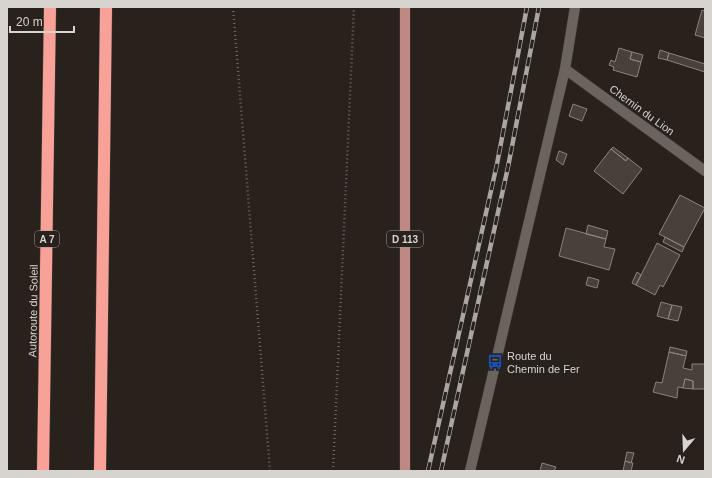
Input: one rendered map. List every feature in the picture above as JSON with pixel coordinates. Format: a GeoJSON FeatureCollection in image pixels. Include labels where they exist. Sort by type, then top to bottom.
{"type":"FeatureCollection","features":[{"type":"Feature","properties":{"kind":"highway","name":"Autoroute du Soleil"},"geometry":{"type":"LineString","coordinates":[[43,471],[50,7]]}},
{"type":"Feature","properties":{"kind":"highway"},"geometry":{"type":"LineString","coordinates":[[100,471],[106,7]]}},
{"type":"Feature","properties":{"kind":"main road","name":"D 113"},"geometry":{"type":"LineString","coordinates":[[404,7],[404,471]]}},
{"type":"Feature","properties":{"kind":"street"},"geometry":{"type":"LineString","coordinates":[[470,471],[565,69],[575,7]]}},
{"type":"Feature","properties":{"kind":"street","name":"Chemin du Lion"},"geometry":{"type":"LineString","coordinates":[[565,69],[705,172]]}},
{"type":"Feature","properties":{"kind":"path"},"geometry":{"type":"LineString","coordinates":[[233,7],[270,471]]}},
{"type":"Feature","properties":{"kind":"path"},"geometry":{"type":"LineString","coordinates":[[333,471],[354,7]]}},
{"type":"Feature","properties":{"kind":"building"},"geometry":{"type":"Polygon","coordinates":[[[702,10],[705,11],[705,38],[695,35],[702,10]]]}},
{"type":"Feature","properties":{"kind":"building"},"geometry":{"type":"Polygon","coordinates":[[[619,48],[632,52],[630,59],[641,62],[637,77],[613,70],[614,67],[609,65],[611,60],[615,62],[619,48]]]}},
{"type":"Feature","properties":{"kind":"building"},"geometry":{"type":"Polygon","coordinates":[[[660,50],[669,53],[667,60],[658,58],[660,50]]]}},
{"type":"Feature","properties":{"kind":"building"},"geometry":{"type":"Polygon","coordinates":[[[632,52],[643,55],[641,62],[630,59],[632,52]]]}},
{"type":"Feature","properties":{"kind":"building"},"geometry":{"type":"Polygon","coordinates":[[[669,53],[705,64],[705,72],[667,60],[669,53]]]}},
{"type":"Feature","properties":{"kind":"building"},"geometry":{"type":"Polygon","coordinates":[[[573,104],[587,109],[582,121],[569,116],[573,104]]]}},
{"type":"Feature","properties":{"kind":"building"},"geometry":{"type":"Polygon","coordinates":[[[613,147],[628,158],[626,161],[611,149],[613,147]]]}},
{"type":"Feature","properties":{"kind":"building"},"geometry":{"type":"Polygon","coordinates":[[[611,149],[626,161],[628,158],[642,169],[623,194],[594,171],[611,149]]]}},
{"type":"Feature","properties":{"kind":"building"},"geometry":{"type":"Polygon","coordinates":[[[559,151],[567,154],[563,165],[556,160],[559,151]]]}},
{"type":"Feature","properties":{"kind":"building"},"geometry":{"type":"Polygon","coordinates":[[[680,195],[705,208],[684,247],[659,234],[680,195]]]}},
{"type":"Feature","properties":{"kind":"building"},"geometry":{"type":"Polygon","coordinates":[[[588,225],[608,231],[606,239],[586,234],[588,225]]]}},
{"type":"Feature","properties":{"kind":"building"},"geometry":{"type":"Polygon","coordinates":[[[566,228],[606,239],[604,247],[615,249],[609,270],[559,256],[566,228]]]}},
{"type":"Feature","properties":{"kind":"building"},"geometry":{"type":"Polygon","coordinates":[[[665,237],[684,247],[682,252],[663,242],[665,237]]]}},
{"type":"Feature","properties":{"kind":"building"},"geometry":{"type":"Polygon","coordinates":[[[657,243],[680,255],[663,287],[660,285],[655,295],[636,285],[657,243]]]}},
{"type":"Feature","properties":{"kind":"building"},"geometry":{"type":"Polygon","coordinates":[[[637,272],[641,275],[636,285],[632,283],[637,272]]]}},
{"type":"Feature","properties":{"kind":"building"},"geometry":{"type":"Polygon","coordinates":[[[588,277],[599,280],[597,288],[586,285],[588,277]]]}},
{"type":"Feature","properties":{"kind":"building"},"geometry":{"type":"Polygon","coordinates":[[[661,302],[672,305],[668,319],[657,316],[661,302]]]}},
{"type":"Feature","properties":{"kind":"building"},"geometry":{"type":"Polygon","coordinates":[[[672,305],[682,307],[678,321],[668,319],[672,305]]]}},
{"type":"Feature","properties":{"kind":"building"},"geometry":{"type":"Polygon","coordinates":[[[670,347],[687,351],[686,356],[669,352],[670,347]]]}},
{"type":"Feature","properties":{"kind":"building"},"geometry":{"type":"Polygon","coordinates":[[[669,352],[686,356],[683,368],[692,370],[692,364],[705,364],[705,389],[693,389],[693,381],[685,379],[683,388],[678,387],[677,398],[653,392],[656,382],[662,383],[669,352]]]}},
{"type":"Feature","properties":{"kind":"building"},"geometry":{"type":"Polygon","coordinates":[[[685,379],[693,381],[693,389],[683,388],[685,379]]]}},
{"type":"Feature","properties":{"kind":"building"},"geometry":{"type":"Polygon","coordinates":[[[627,452],[634,453],[631,463],[625,461],[627,452]]]}},
{"type":"Feature","properties":{"kind":"building"},"geometry":{"type":"Polygon","coordinates":[[[625,461],[633,463],[631,471],[623,471],[625,461]]]}},
{"type":"Feature","properties":{"kind":"building"},"geometry":{"type":"Polygon","coordinates":[[[542,463],[556,467],[554,471],[540,471],[542,463]]]}},
{"type":"Feature","properties":{"kind":"railway"},"geometry":{"type":"LineString","coordinates":[[428,471],[497,164],[527,7]]}},
{"type":"Feature","properties":{"kind":"railway"},"geometry":{"type":"LineString","coordinates":[[441,471],[508,167],[539,7]]}},
{"type":"Feature","properties":{"kind":"place","name":"Route du Chemin de Fer"},"geometry":{"type":"Point","coordinates":[495,362]}}]}
